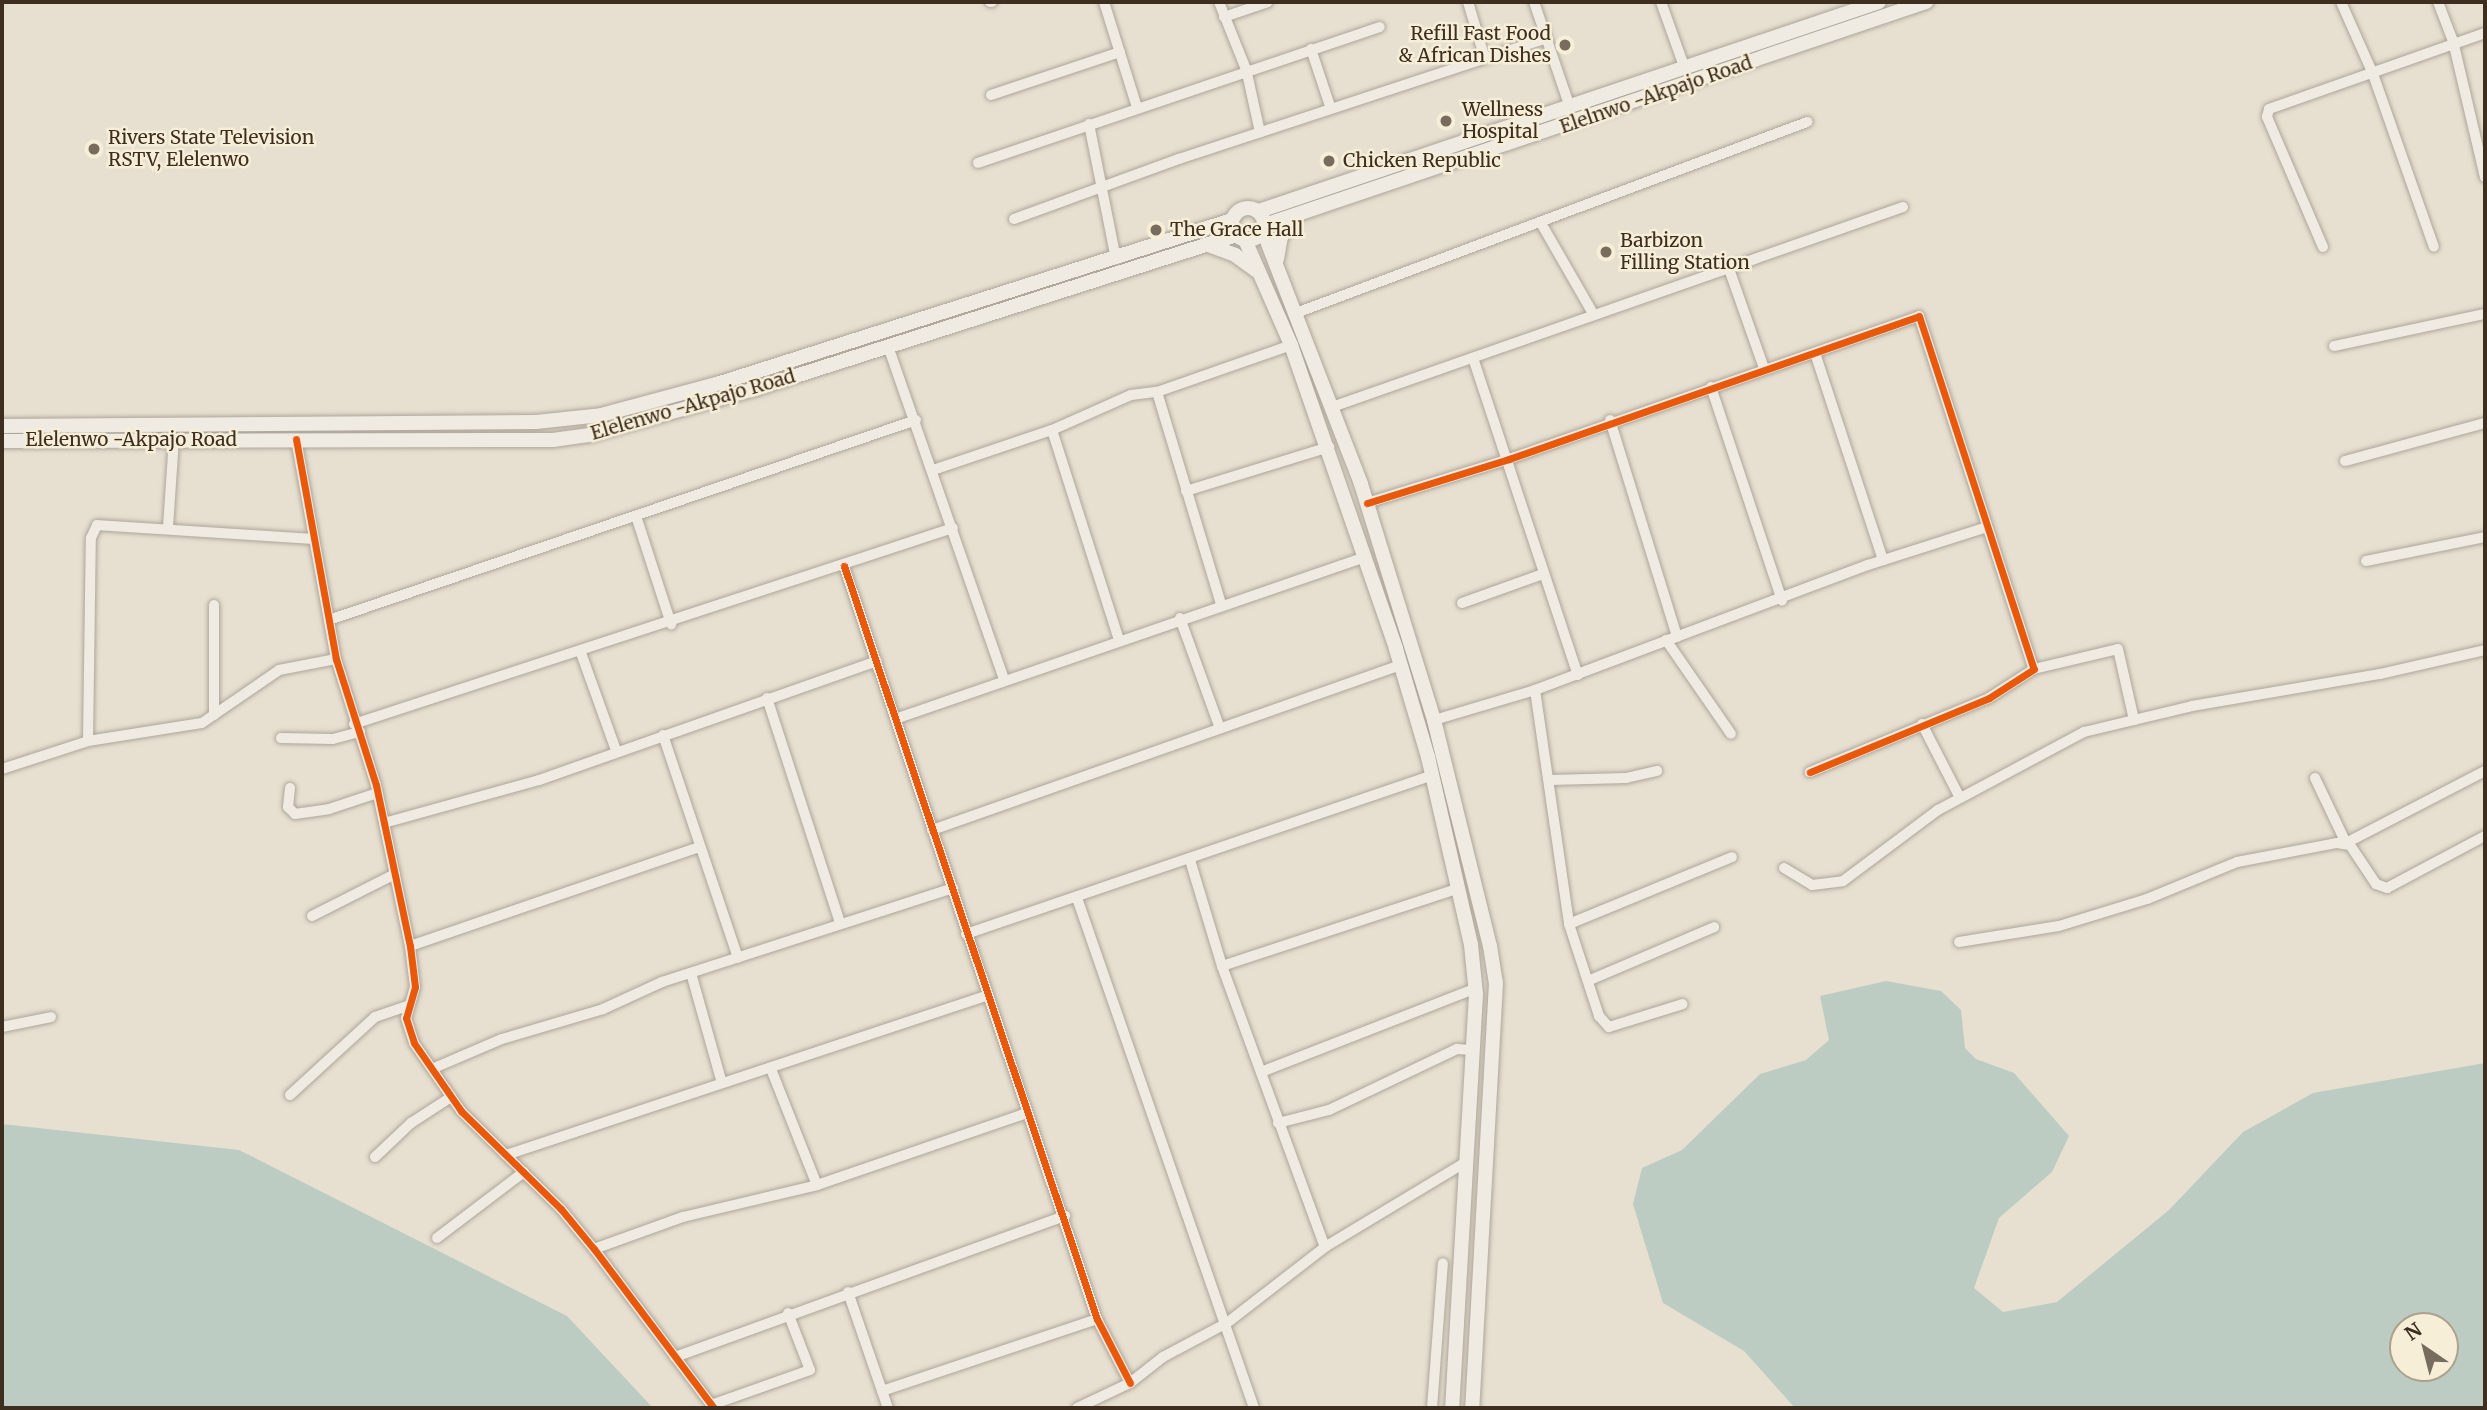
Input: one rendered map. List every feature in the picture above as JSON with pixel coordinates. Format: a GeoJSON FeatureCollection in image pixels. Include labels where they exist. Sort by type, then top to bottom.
{"type":"FeatureCollection","features":[{"type":"Feature","properties":{"kind":"main road"},"geometry":{"type":"LineString","coordinates":[[1452,1408],[1476,988],[1471,945],[1432,776],[1401,665],[1366,556],[1291,345],[1262,276],[1232,220],[1243,208],[1259,211],[1879,2]]}},
{"type":"Feature","properties":{"kind":"main road","name":"Elelnwo -Akpajo Road"},"geometry":{"type":"LineString","coordinates":[[1264,228],[1926,2]]}},
{"type":"Feature","properties":{"kind":"main road"},"geometry":{"type":"LineString","coordinates":[[1259,211],[1367,503],[1434,720],[1496,983],[1472,1408]]}},
{"type":"Feature","properties":{"kind":"main road"},"geometry":{"type":"LineString","coordinates":[[1277,261],[1281,237],[1296,216]]}},
{"type":"Feature","properties":{"kind":"main road","name":"Elelenwo -Akpajo Road"},"geometry":{"type":"LineString","coordinates":[[2,426],[536,422],[600,415],[720,383],[1232,220]]}},
{"type":"Feature","properties":{"kind":"main road"},"geometry":{"type":"LineString","coordinates":[[1241,238],[1255,239],[1264,228]]}},
{"type":"Feature","properties":{"kind":"main road","name":"Elelenwo -Akpajo Road"},"geometry":{"type":"LineString","coordinates":[[2,440],[554,440],[590,435],[888,346],[1208,245],[1241,238]]}},
{"type":"Feature","properties":{"kind":"main road"},"geometry":{"type":"LineString","coordinates":[[1208,245],[1242,259],[1262,276]]}},
{"type":"Feature","properties":{"kind":"street"},"geometry":{"type":"LineString","coordinates":[[1104,2],[1137,107]]}},
{"type":"Feature","properties":{"kind":"street"},"geometry":{"type":"LineString","coordinates":[[1219,2],[1246,69],[1260,132]]}},
{"type":"Feature","properties":{"kind":"street"},"geometry":{"type":"LineString","coordinates":[[1224,17],[1268,2]]}},
{"type":"Feature","properties":{"kind":"street"},"geometry":{"type":"LineString","coordinates":[[1468,2],[1485,59]]}},
{"type":"Feature","properties":{"kind":"street"},"geometry":{"type":"LineString","coordinates":[[1534,2],[1570,107]]}},
{"type":"Feature","properties":{"kind":"street"},"geometry":{"type":"LineString","coordinates":[[1661,2],[1685,69]]}},
{"type":"Feature","properties":{"kind":"street"},"geometry":{"type":"LineString","coordinates":[[2341,2],[2373,74],[2434,247]]}},
{"type":"Feature","properties":{"kind":"street"},"geometry":{"type":"LineString","coordinates":[[2438,2],[2453,41],[2485,177]]}},
{"type":"Feature","properties":{"kind":"street"},"geometry":{"type":"LineString","coordinates":[[978,163],[1246,69],[1380,27]]}},
{"type":"Feature","properties":{"kind":"street"},"geometry":{"type":"LineString","coordinates":[[2323,247],[2267,113],[2453,41],[2485,33]]}},
{"type":"Feature","properties":{"kind":"street"},"geometry":{"type":"LineString","coordinates":[[1014,219],[1260,132],[1545,39]]}},
{"type":"Feature","properties":{"kind":"street"},"geometry":{"type":"LineString","coordinates":[[1311,49],[1331,109]]}},
{"type":"Feature","properties":{"kind":"street"},"geometry":{"type":"LineString","coordinates":[[990,95],[1120,52]]}},
{"type":"Feature","properties":{"kind":"street"},"geometry":{"type":"LineString","coordinates":[[1296,313],[1807,122]]}},
{"type":"Feature","properties":{"kind":"street"},"geometry":{"type":"LineString","coordinates":[[1089,124],[1116,259]]}},
{"type":"Feature","properties":{"kind":"street"},"geometry":{"type":"LineString","coordinates":[[1332,407],[1728,266],[1903,207]]}},
{"type":"Feature","properties":{"kind":"street"},"geometry":{"type":"LineString","coordinates":[[1541,223],[1594,315]]}},
{"type":"Feature","properties":{"kind":"street"},"geometry":{"type":"LineString","coordinates":[[1728,266],[1764,368]]}},
{"type":"Feature","properties":{"kind":"street"},"geometry":{"type":"LineString","coordinates":[[2334,346],[2485,314]]}},
{"type":"Feature","properties":{"kind":"street"},"geometry":{"type":"LineString","coordinates":[[1367,503],[1508,459],[1610,420],[1919,316],[2034,669]]}},
{"type":"Feature","properties":{"kind":"street"},"geometry":{"type":"LineString","coordinates":[[933,470],[1052,430],[1131,395],[1157,392],[1291,345]]}},
{"type":"Feature","properties":{"kind":"street"},"geometry":{"type":"LineString","coordinates":[[888,346],[916,420],[1004,680]]}},
{"type":"Feature","properties":{"kind":"street"},"geometry":{"type":"LineString","coordinates":[[1815,353],[1883,560]]}},
{"type":"Feature","properties":{"kind":"street"},"geometry":{"type":"LineString","coordinates":[[1474,358],[1578,675]]}},
{"type":"Feature","properties":{"kind":"street"},"geometry":{"type":"LineString","coordinates":[[1711,387],[1782,601]]}},
{"type":"Feature","properties":{"kind":"street"},"geometry":{"type":"LineString","coordinates":[[1157,392],[1221,604]]}},
{"type":"Feature","properties":{"kind":"street"},"geometry":{"type":"LineString","coordinates":[[329,620],[916,420]]}},
{"type":"Feature","properties":{"kind":"street"},"geometry":{"type":"LineString","coordinates":[[1610,420],[1677,637]]}},
{"type":"Feature","properties":{"kind":"street"},"geometry":{"type":"LineString","coordinates":[[2346,461],[2485,423]]}},
{"type":"Feature","properties":{"kind":"street"},"geometry":{"type":"LineString","coordinates":[[1052,430],[1119,640]]}},
{"type":"Feature","properties":{"kind":"street"},"geometry":{"type":"LineString","coordinates":[[168,527],[174,439]]}},
{"type":"Feature","properties":{"kind":"street"},"geometry":{"type":"LineString","coordinates":[[296,439],[336,659],[377,793],[410,946],[415,987],[407,1006],[414,1043],[434,1068],[451,1097],[594,1248],[713,1406],[810,1370],[788,1313]]}},
{"type":"Feature","properties":{"kind":"street"},"geometry":{"type":"LineString","coordinates":[[1186,492],[1329,447]]}},
{"type":"Feature","properties":{"kind":"street"},"geometry":{"type":"LineString","coordinates":[[636,516],[671,624]]}},
{"type":"Feature","properties":{"kind":"street"},"geometry":{"type":"LineString","coordinates":[[88,741],[92,533],[103,525],[168,527],[313,539]]}},
{"type":"Feature","properties":{"kind":"street"},"geometry":{"type":"LineString","coordinates":[[1434,720],[1578,675],[1666,640],[1782,601],[1883,560],[1987,527]]}},
{"type":"Feature","properties":{"kind":"street"},"geometry":{"type":"LineString","coordinates":[[281,738],[333,739],[357,728],[953,528]]}},
{"type":"Feature","properties":{"kind":"street"},"geometry":{"type":"LineString","coordinates":[[2366,561],[2485,537]]}},
{"type":"Feature","properties":{"kind":"street"},"geometry":{"type":"LineString","coordinates":[[898,718],[1180,618],[1366,556]]}},
{"type":"Feature","properties":{"kind":"street"},"geometry":{"type":"LineString","coordinates":[[844,566],[898,718],[986,996],[1065,1216],[1097,1319],[1130,1383]]}},
{"type":"Feature","properties":{"kind":"street"},"geometry":{"type":"LineString","coordinates":[[1462,603],[1543,573]]}},
{"type":"Feature","properties":{"kind":"street"},"geometry":{"type":"LineString","coordinates":[[214,605],[214,715]]}},
{"type":"Feature","properties":{"kind":"street"},"geometry":{"type":"LineString","coordinates":[[1180,618],[1219,726]]}},
{"type":"Feature","properties":{"kind":"street"},"geometry":{"type":"LineString","coordinates":[[1666,640],[1731,734]]}},
{"type":"Feature","properties":{"kind":"street"},"geometry":{"type":"LineString","coordinates":[[1810,772],[1989,698],[2034,669],[2118,649],[2134,720]]}},
{"type":"Feature","properties":{"kind":"street"},"geometry":{"type":"LineString","coordinates":[[1784,868],[1812,885],[1843,881],[1900,835],[1960,798],[2084,732],[2485,650]]}},
{"type":"Feature","properties":{"kind":"street"},"geometry":{"type":"LineString","coordinates":[[581,653],[616,750]]}},
{"type":"Feature","properties":{"kind":"street"},"geometry":{"type":"LineString","coordinates":[[2,769],[88,741],[161,732],[202,723],[279,670],[336,659]]}},
{"type":"Feature","properties":{"kind":"street"},"geometry":{"type":"LineString","coordinates":[[384,823],[539,780],[616,750],[877,661]]}},
{"type":"Feature","properties":{"kind":"street"},"geometry":{"type":"LineString","coordinates":[[932,830],[1219,726],[1401,665]]}},
{"type":"Feature","properties":{"kind":"street"},"geometry":{"type":"LineString","coordinates":[[1535,690],[1569,924],[1590,980],[1599,1016],[1609,1027],[1683,1004]]}},
{"type":"Feature","properties":{"kind":"street"},"geometry":{"type":"LineString","coordinates":[[767,698],[839,923]]}},
{"type":"Feature","properties":{"kind":"street"},"geometry":{"type":"LineString","coordinates":[[1922,724],[1960,798]]}},
{"type":"Feature","properties":{"kind":"street"},"geometry":{"type":"LineString","coordinates":[[663,735],[738,958]]}},
{"type":"Feature","properties":{"kind":"street"},"geometry":{"type":"LineString","coordinates":[[1550,780],[1626,778],[1657,771]]}},
{"type":"Feature","properties":{"kind":"street"},"geometry":{"type":"LineString","coordinates":[[1959,942],[2059,926],[2147,899],[2237,862],[2346,842],[2485,771]]}},
{"type":"Feature","properties":{"kind":"street"},"geometry":{"type":"LineString","coordinates":[[966,934],[1432,776]]}},
{"type":"Feature","properties":{"kind":"street"},"geometry":{"type":"LineString","coordinates":[[2315,778],[2346,842],[2383,888],[2485,836]]}},
{"type":"Feature","properties":{"kind":"street"},"geometry":{"type":"LineString","coordinates":[[289,788],[288,807],[295,814],[328,809],[377,793]]}},
{"type":"Feature","properties":{"kind":"street"},"geometry":{"type":"LineString","coordinates":[[410,946],[699,847]]}},
{"type":"Feature","properties":{"kind":"street"},"geometry":{"type":"LineString","coordinates":[[1569,924],[1732,857]]}},
{"type":"Feature","properties":{"kind":"street"},"geometry":{"type":"LineString","coordinates":[[1190,860],[1222,966],[1325,1247]]}},
{"type":"Feature","properties":{"kind":"street"},"geometry":{"type":"LineString","coordinates":[[312,916],[395,874]]}},
{"type":"Feature","properties":{"kind":"street"},"geometry":{"type":"LineString","coordinates":[[434,1068],[691,973],[953,888]]}},
{"type":"Feature","properties":{"kind":"street"},"geometry":{"type":"LineString","coordinates":[[1222,966],[1457,889]]}},
{"type":"Feature","properties":{"kind":"street"},"geometry":{"type":"LineString","coordinates":[[1077,898],[1254,1408]]}},
{"type":"Feature","properties":{"kind":"street"},"geometry":{"type":"LineString","coordinates":[[1590,980],[1714,927]]}},
{"type":"Feature","properties":{"kind":"street"},"geometry":{"type":"LineString","coordinates":[[691,973],[722,1083]]}},
{"type":"Feature","properties":{"kind":"street"},"geometry":{"type":"LineString","coordinates":[[1261,1072],[1476,988]]}},
{"type":"Feature","properties":{"kind":"street"},"geometry":{"type":"LineString","coordinates":[[506,1155],[986,996]]}},
{"type":"Feature","properties":{"kind":"street"},"geometry":{"type":"LineString","coordinates":[[290,1095],[375,1017],[407,1006]]}},
{"type":"Feature","properties":{"kind":"street"},"geometry":{"type":"LineString","coordinates":[[2,1027],[51,1017]]}},
{"type":"Feature","properties":{"kind":"street"},"geometry":{"type":"LineString","coordinates":[[1278,1123],[1329,1110],[1458,1049],[1473,1050]]}},
{"type":"Feature","properties":{"kind":"street"},"geometry":{"type":"LineString","coordinates":[[771,1069],[817,1185]]}},
{"type":"Feature","properties":{"kind":"street"},"geometry":{"type":"LineString","coordinates":[[375,1157],[411,1123],[451,1097]]}},
{"type":"Feature","properties":{"kind":"street"},"geometry":{"type":"LineString","coordinates":[[594,1248],[682,1217],[817,1185],[1027,1113]]}},
{"type":"Feature","properties":{"kind":"street"},"geometry":{"type":"LineString","coordinates":[[1077,1408],[1130,1383],[1163,1357],[1227,1324],[1325,1247],[1466,1161]]}},
{"type":"Feature","properties":{"kind":"street"},"geometry":{"type":"LineString","coordinates":[[437,1238],[524,1172]]}},
{"type":"Feature","properties":{"kind":"street"},"geometry":{"type":"LineString","coordinates":[[675,1357],[788,1313],[1065,1216]]}},
{"type":"Feature","properties":{"kind":"street"},"geometry":{"type":"LineString","coordinates":[[1432,1408],[1443,1263]]}},
{"type":"Feature","properties":{"kind":"street"},"geometry":{"type":"LineString","coordinates":[[848,1292],[888,1408]]}},
{"type":"Feature","properties":{"kind":"street"},"geometry":{"type":"LineString","coordinates":[[882,1391],[1097,1319]]}},
{"type":"Feature","properties":{"kind":"shaded area"},"geometry":{"type":"Polygon","coordinates":[[[1886,981],[1941,991],[1961,1010],[1965,1048],[1976,1059],[2014,1073],[2069,1136],[2052,1172],[1999,1218],[1974,1288],[2003,1312],[2057,1302],[2169,1210],[2243,1132],[2313,1093],[2485,1063],[2485,1408],[1795,1408],[1744,1351],[1663,1303],[1633,1204],[1642,1168],[1682,1150],[1760,1074],[1806,1060],[1829,1040],[1820,996],[1886,981]]]}},
{"type":"Feature","properties":{"kind":"shaded area"},"geometry":{"type":"Polygon","coordinates":[[[2,1124],[239,1150],[567,1316],[653,1408],[2,1408],[2,1124]]]}},
{"type":"Feature","properties":{"kind":"cycle path"},"geometry":{"type":"LineString","coordinates":[[1367,503],[1509,459],[1919,316],[2034,669],[1989,698],[1810,772]]}},
{"type":"Feature","properties":{"kind":"cycle path"},"geometry":{"type":"LineString","coordinates":[[296,439],[336,659],[376,785],[410,946],[415,987],[406,1018],[414,1043],[461,1111],[561,1209],[594,1249],[714,1408]]}},
{"type":"Feature","properties":{"kind":"cycle path"},"geometry":{"type":"LineString","coordinates":[[844,566],[1097,1319],[1130,1383]]}},
{"type":"Feature","properties":{"kind":"place","name":"Refill Fast Food & African Dishes"},"geometry":{"type":"Point","coordinates":[1565,45]}},
{"type":"Feature","properties":{"kind":"place","name":"Wellness Hospital"},"geometry":{"type":"Point","coordinates":[1446,121]}},
{"type":"Feature","properties":{"kind":"place","name":"Rivers State Television RSTV, Elelenwo"},"geometry":{"type":"Point","coordinates":[94,149]}},
{"type":"Feature","properties":{"kind":"place","name":"Chicken Republic"},"geometry":{"type":"Point","coordinates":[1329,161]}},
{"type":"Feature","properties":{"kind":"place","name":"The Grace Hall"},"geometry":{"type":"Point","coordinates":[1156,230]}},
{"type":"Feature","properties":{"kind":"place","name":"Barbizon Filling Station"},"geometry":{"type":"Point","coordinates":[1606,252]}}]}
